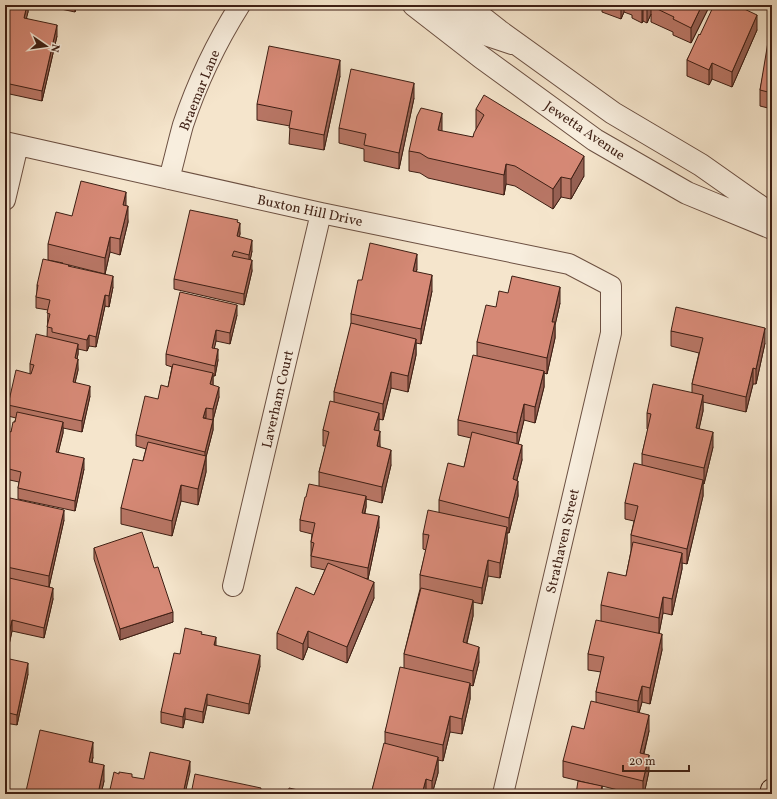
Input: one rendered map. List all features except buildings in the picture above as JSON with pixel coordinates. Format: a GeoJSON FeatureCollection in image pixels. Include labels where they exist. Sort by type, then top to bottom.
{"type":"FeatureCollection","features":[{"type":"Feature","properties":{"kind":"highway"},"geometry":{"type":"LineString","coordinates":[[771,794],[772,790]]}},
{"type":"Feature","properties":{"kind":"street","name":"Braemar Lane"},"geometry":{"type":"LineString","coordinates":[[169,179],[183,126],[201,77],[224,30],[240,5]]}},
{"type":"Feature","properties":{"kind":"street","name":"Jewetta Avenue"},"geometry":{"type":"LineString","coordinates":[[414,5],[487,61],[596,140],[687,193],[772,228]]}},
{"type":"Feature","properties":{"kind":"street"},"geometry":{"type":"LineString","coordinates":[[444,5],[479,33],[524,48]]}},
{"type":"Feature","properties":{"kind":"street"},"geometry":{"type":"LineString","coordinates":[[466,5],[613,113],[702,165],[772,215]]}},
{"type":"Feature","properties":{"kind":"street","name":"Buxton Hill Drive"},"geometry":{"type":"LineString","coordinates":[[12,143],[321,213],[569,264],[611,286]]}},
{"type":"Feature","properties":{"kind":"street"},"geometry":{"type":"LineString","coordinates":[[5,200],[12,143]]}},
{"type":"Feature","properties":{"kind":"street","name":"Laverham Court"},"geometry":{"type":"LineString","coordinates":[[233,586],[321,213]]}},
{"type":"Feature","properties":{"kind":"street","name":"Strathaven Street"},"geometry":{"type":"LineString","coordinates":[[503,794],[611,333],[611,286]]}}]}
